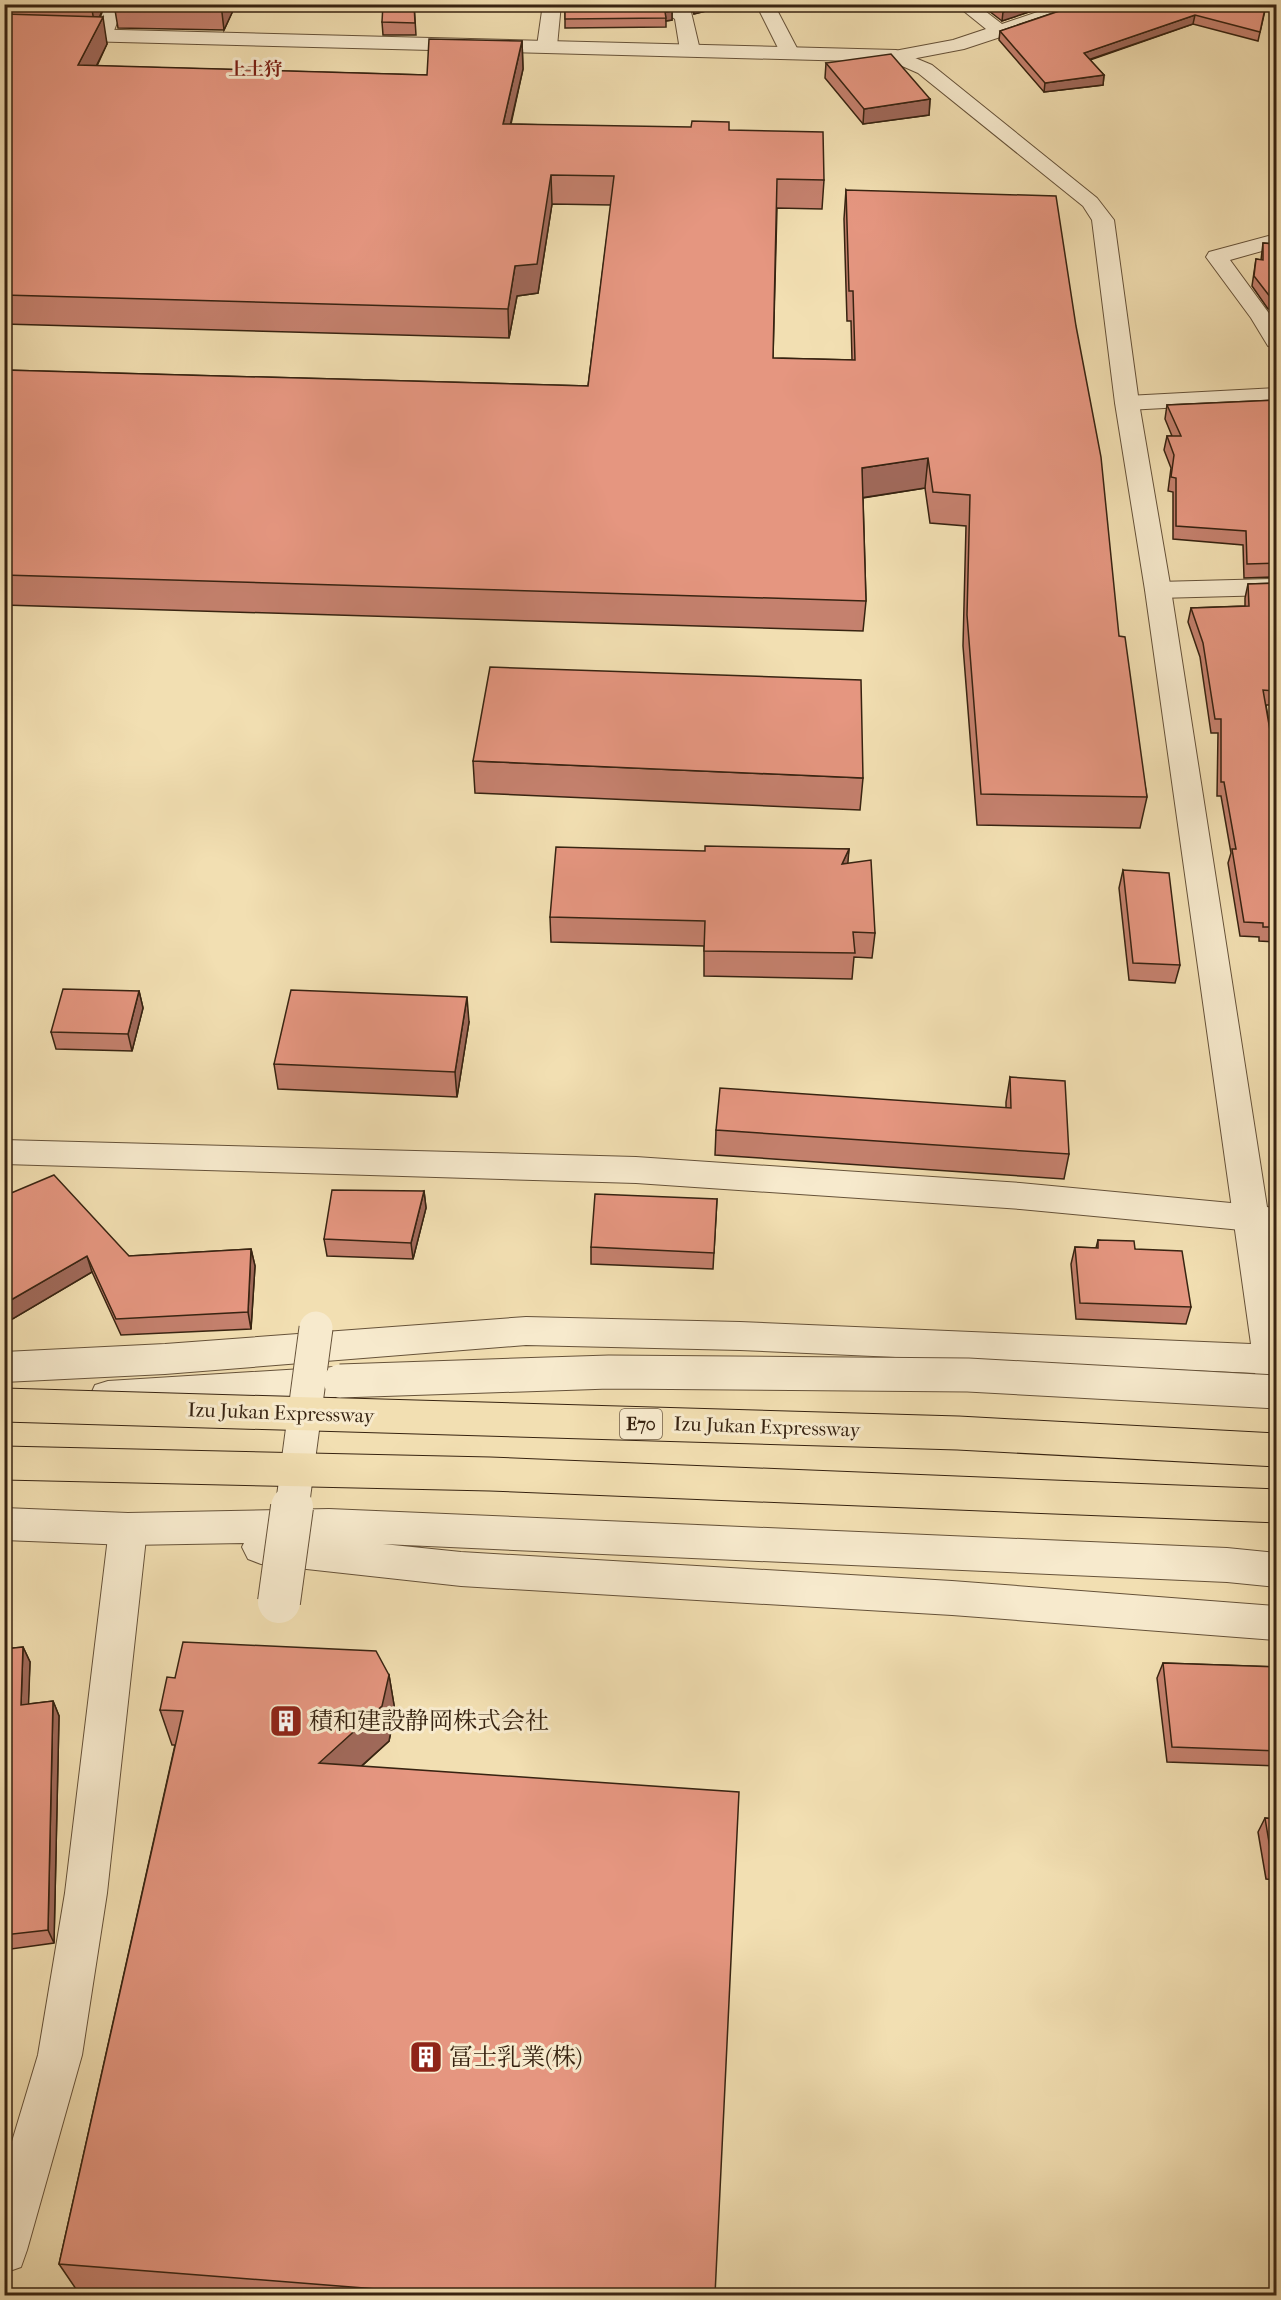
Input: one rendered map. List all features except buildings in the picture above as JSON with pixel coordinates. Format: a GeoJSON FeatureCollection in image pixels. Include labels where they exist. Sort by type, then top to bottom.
{"type":"FeatureCollection","features":[{"type":"Feature","properties":{"kind":"highway","name":"Izu Jukan Expressway"},"geometry":{"type":"LineString","coordinates":[[4,1404],[958,1433],[1276,1450]]}},
{"type":"Feature","properties":{"kind":"highway"},"geometry":{"type":"LineString","coordinates":[[4,1463],[490,1474],[1276,1506]]}},
{"type":"Feature","properties":{"kind":"street"},"geometry":{"type":"LineString","coordinates":[[104,36],[116,4]]}},
{"type":"Feature","properties":{"kind":"street"},"geometry":{"type":"LineString","coordinates":[[548,46],[552,4]]}},
{"type":"Feature","properties":{"kind":"street"},"geometry":{"type":"LineString","coordinates":[[662,4],[684,16],[690,50]]}},
{"type":"Feature","properties":{"kind":"street"},"geometry":{"type":"LineString","coordinates":[[769,4],[768,10],[789,52]]}},
{"type":"Feature","properties":{"kind":"street"},"geometry":{"type":"LineString","coordinates":[[964,4],[1000,31]]}},
{"type":"Feature","properties":{"kind":"street"},"geometry":{"type":"LineString","coordinates":[[4,33],[896,56],[957,45],[1081,4]]}},
{"type":"Feature","properties":{"kind":"street"},"geometry":{"type":"LineString","coordinates":[[896,56],[925,69],[1090,202],[1103,220],[1127,403],[1264,1220],[1274,1382]]}},
{"type":"Feature","properties":{"kind":"street"},"geometry":{"type":"LineString","coordinates":[[1276,240],[1217,257],[1269,317],[1276,341]]}},
{"type":"Feature","properties":{"kind":"street"},"geometry":{"type":"LineString","coordinates":[[1127,403],[1276,395]]}},
{"type":"Feature","properties":{"kind":"street"},"geometry":{"type":"LineString","coordinates":[[1158,590],[1276,587]]}},
{"type":"Feature","properties":{"kind":"street"},"geometry":{"type":"LineString","coordinates":[[4,1152],[636,1170],[1020,1196],[1264,1220]]}},
{"type":"Feature","properties":{"kind":"street"},"geometry":{"type":"LineString","coordinates":[[279,1602],[316,1328]]}},
{"type":"Feature","properties":{"kind":"street"},"geometry":{"type":"LineString","coordinates":[[4,1367],[165,1359],[526,1331],[740,1336],[1274,1382]]}},
{"type":"Feature","properties":{"kind":"street"},"geometry":{"type":"LineString","coordinates":[[4,1404],[340,1382],[609,1372],[957,1374],[1274,1382]]}},
{"type":"Feature","properties":{"kind":"street"},"geometry":{"type":"LineString","coordinates":[[4,1524],[128,1529],[328,1525],[827,1546],[1227,1565],[1276,1570]]}},
{"type":"Feature","properties":{"kind":"street"},"geometry":{"type":"LineString","coordinates":[[128,1529],[331,1557],[461,1569],[952,1598],[1276,1623]]}},
{"type":"Feature","properties":{"kind":"street"},"geometry":{"type":"LineString","coordinates":[[4,2250],[60,2055],[86,1893],[128,1529]]}},
{"type":"Feature","properties":{"kind":"place","name":"積和建設静岡株式会社"},"geometry":{"type":"Point","coordinates":[286,1721]}},
{"type":"Feature","properties":{"kind":"place","name":"冨士乳業(株)"},"geometry":{"type":"Point","coordinates":[426,2057]}},
{"type":"Feature","properties":{"kind":"district","name":"上土狩"},"geometry":{"type":"Point","coordinates":[255,69]}}]}
